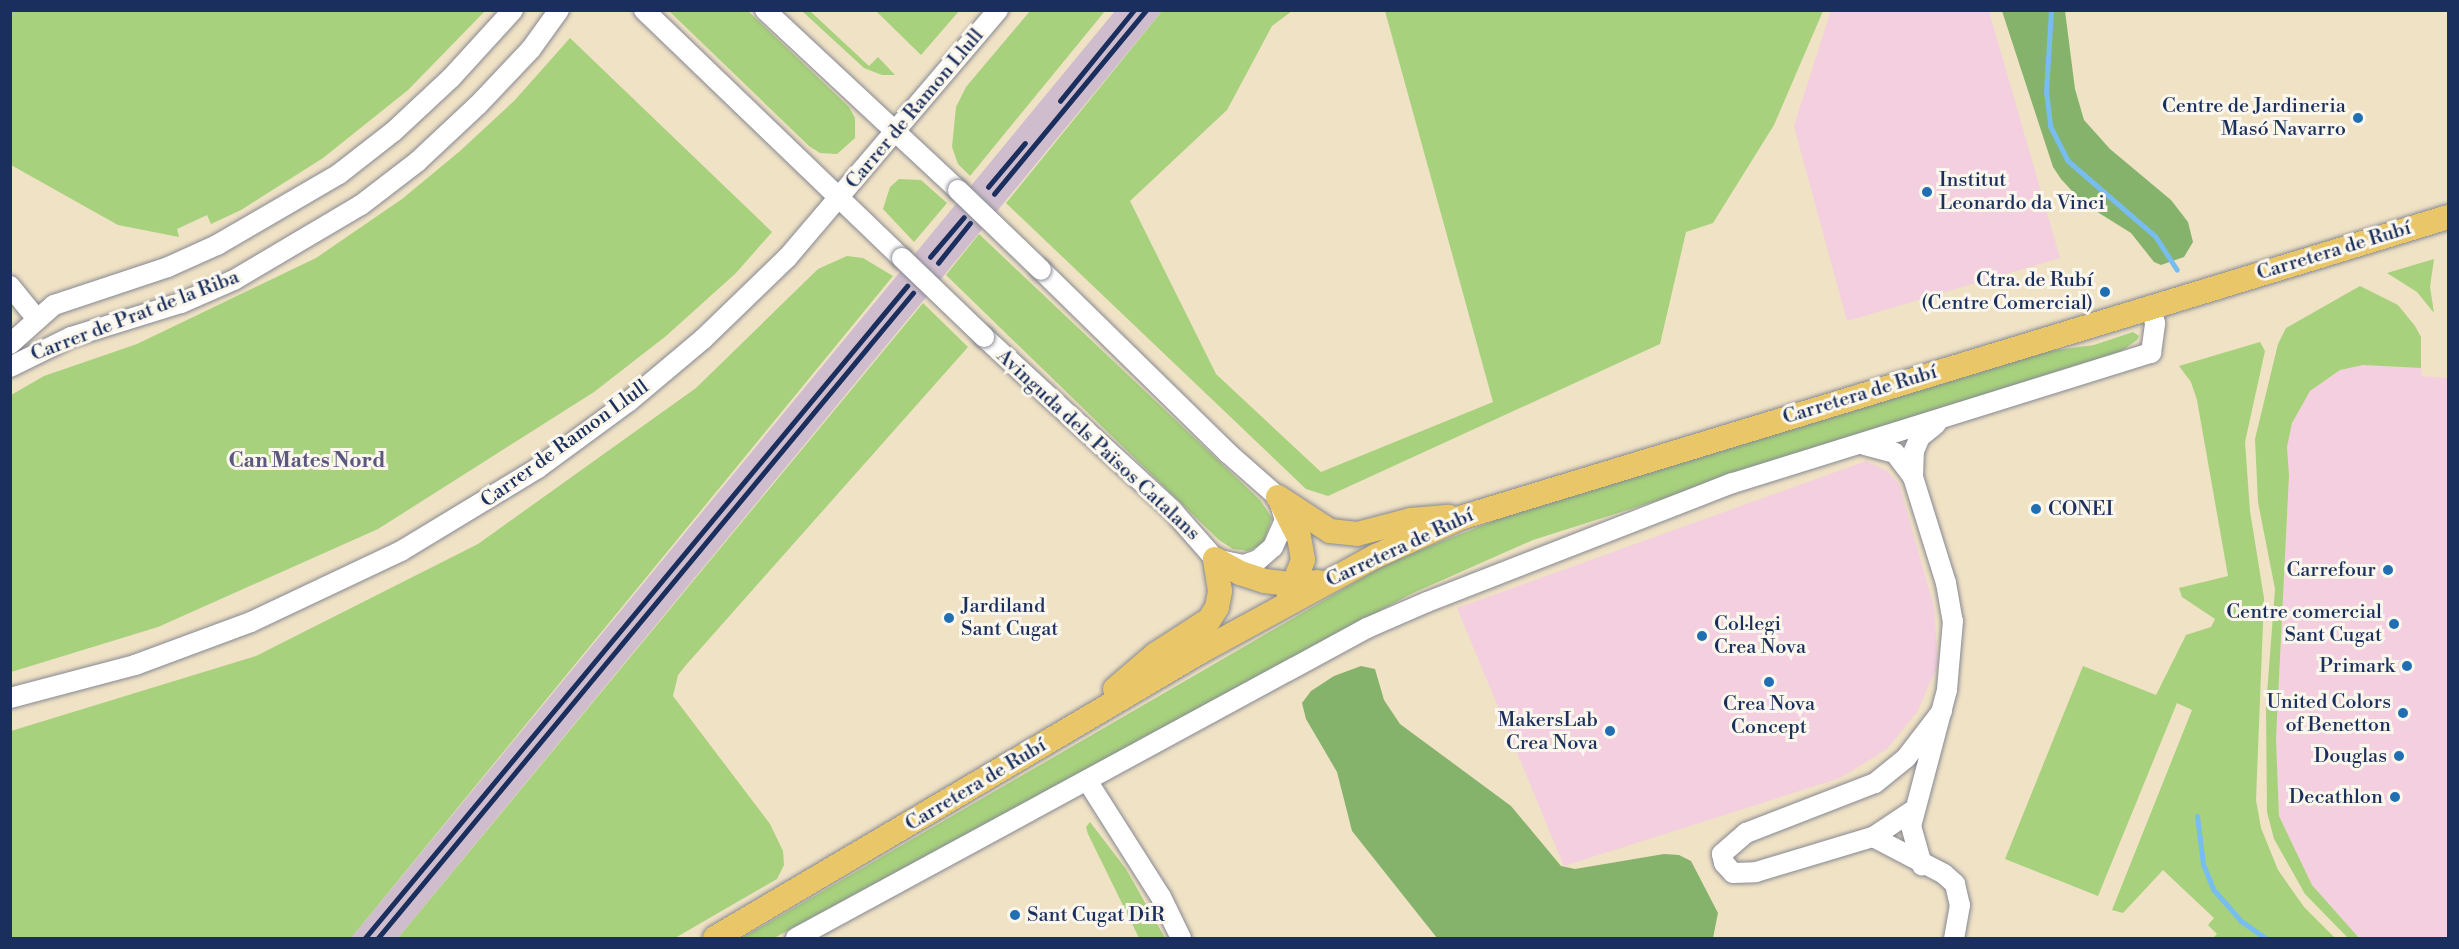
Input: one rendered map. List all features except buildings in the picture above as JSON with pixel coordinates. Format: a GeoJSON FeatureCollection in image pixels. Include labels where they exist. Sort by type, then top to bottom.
{"type":"FeatureCollection","features":[{"type":"Feature","properties":{"kind":"main road","name":"Carretera de Rubí"},"geometry":{"type":"LineString","coordinates":[[715,939],[1092,714],[1282,606],[1330,580],[1460,518],[2448,217]]}},
{"type":"Feature","properties":{"kind":"main road"},"geometry":{"type":"LineString","coordinates":[[1278,497],[1330,531],[1357,534],[1436,516],[1460,518]]}},
{"type":"Feature","properties":{"kind":"main road"},"geometry":{"type":"LineString","coordinates":[[1278,497],[1299,537],[1303,560],[1296,585],[1282,606]]}},
{"type":"Feature","properties":{"kind":"main road"},"geometry":{"type":"LineString","coordinates":[[1215,559],[1240,573],[1296,585],[1330,580]]}},
{"type":"Feature","properties":{"kind":"main road"},"geometry":{"type":"LineString","coordinates":[[1092,714],[1141,665],[1209,620],[1217,607],[1220,591],[1215,559]]}},
{"type":"Feature","properties":{"kind":"street","name":"Carrer de Prat de la Riba"},"geometry":{"type":"LineString","coordinates":[[10,344],[36,318],[54,305],[168,267],[217,245],[339,174],[401,125],[513,10]]}},
{"type":"Feature","properties":{"kind":"street","name":"Carrer de Prat de la Riba"},"geometry":{"type":"LineString","coordinates":[[10,367],[71,337],[99,331],[213,289],[300,243],[361,205],[417,162],[531,49],[559,10]]}},
{"type":"Feature","properties":{"kind":"street"},"geometry":{"type":"LineString","coordinates":[[531,49],[575,10]]}},
{"type":"Feature","properties":{"kind":"street"},"geometry":{"type":"LineString","coordinates":[[765,10],[958,190],[1228,453],[1278,497]]}},
{"type":"Feature","properties":{"kind":"street","name":"Carrer de Ramon Llull"},"geometry":{"type":"LineString","coordinates":[[10,698],[135,665],[251,622],[337,584],[470,512],[628,402],[703,339],[787,258],[998,10]]}},
{"type":"Feature","properties":{"kind":"street","name":"Avinguda dels Països Catalans"},"geometry":{"type":"LineString","coordinates":[[643,11],[984,337],[1172,510],[1215,559],[1244,565],[1258,560],[1273,547],[1285,520],[1278,497]]}},
{"type":"Feature","properties":{"kind":"street"},"geometry":{"type":"LineString","coordinates":[[10,286],[36,318]]}},
{"type":"Feature","properties":{"kind":"street"},"geometry":{"type":"LineString","coordinates":[[796,939],[1367,628],[1417,606],[1733,483],[2151,353],[2155,323],[2150,306]]}},
{"type":"Feature","properties":{"kind":"street"},"geometry":{"type":"LineString","coordinates":[[1922,865],[1912,836],[1915,809],[1942,711],[1952,658],[1953,621],[1946,584],[1913,477],[1914,451],[1920,437],[1942,419]]}},
{"type":"Feature","properties":{"kind":"street"},"geometry":{"type":"LineString","coordinates":[[1863,444],[1895,453],[1913,477]]}},
{"type":"Feature","properties":{"kind":"street"},"geometry":{"type":"LineString","coordinates":[[1915,809],[1873,837],[1756,872],[1733,873],[1724,863],[1722,854],[1746,833],[1875,783],[1906,759],[1942,711]]}},
{"type":"Feature","properties":{"kind":"street"},"geometry":{"type":"LineString","coordinates":[[1088,782],[1161,897],[1180,939]]}},
{"type":"Feature","properties":{"kind":"street"},"geometry":{"type":"LineString","coordinates":[[1873,837],[1922,865],[1944,874],[1955,884],[1960,905],[1954,939]]}},
{"type":"Feature","properties":{"kind":"shaded area","name":"Institut Leonardo da Vinci"},"geometry":{"type":"Polygon","coordinates":[[[1831,10],[1989,11],[2060,258],[1847,321],[1794,126],[1831,10]]]}},
{"type":"Feature","properties":{"kind":"shaded area"},"geometry":{"type":"Polygon","coordinates":[[[1115,11],[1162,11],[398,938],[351,938],[1115,11]]]}},
{"type":"Feature","properties":{"kind":"shaded area"},"geometry":{"type":"Polygon","coordinates":[[[2363,365],[2421,368],[2422,376],[2448,378],[2448,938],[2359,938],[2312,885],[2279,816],[2276,739],[2289,475],[2287,447],[2292,423],[2310,391],[2340,370],[2363,365]]]}},
{"type":"Feature","properties":{"kind":"shaded area","name":"Col·legi Crea Nova"},"geometry":{"type":"Polygon","coordinates":[[[1866,461],[1887,471],[1899,484],[1934,607],[1938,665],[1917,712],[1887,749],[1840,778],[1564,866],[1457,608],[1866,461]]]}},
{"type":"Feature","properties":{"kind":"green space"},"geometry":{"type":"Polygon","coordinates":[[[11,10],[485,11],[408,90],[323,158],[241,210],[211,224],[207,215],[177,229],[179,237],[118,225],[11,165],[11,10]]]}},
{"type":"Feature","properties":{"kind":"green space"},"geometry":{"type":"Polygon","coordinates":[[[669,11],[748,11],[849,107],[855,118],[855,138],[837,154],[820,153],[809,146],[669,11]]]}},
{"type":"Feature","properties":{"kind":"green space"},"geometry":{"type":"Polygon","coordinates":[[[802,11],[810,11],[869,66],[878,57],[895,75],[882,75],[864,68],[802,11]]]}},
{"type":"Feature","properties":{"kind":"green space"},"geometry":{"type":"Polygon","coordinates":[[[876,11],[959,11],[921,55],[876,11]]]}},
{"type":"Feature","properties":{"kind":"green space"},"geometry":{"type":"Polygon","coordinates":[[[1030,11],[1105,11],[970,176],[958,164],[952,147],[956,107],[966,87],[1030,11]]]}},
{"type":"Feature","properties":{"kind":"green space"},"geometry":{"type":"Polygon","coordinates":[[[1162,11],[1292,11],[1272,26],[1227,110],[1130,201],[1216,374],[1321,472],[1493,402],[1385,11],[1823,11],[1774,125],[1713,223],[1686,232],[1660,344],[1328,496],[1306,489],[1006,203],[1162,11]]]}},
{"type":"Feature","properties":{"kind":"green space"},"geometry":{"type":"Polygon","coordinates":[[[2002,11],[2065,11],[2075,89],[2084,120],[2110,149],[2171,200],[2188,222],[2193,242],[2184,257],[2161,265],[2154,262],[2131,233],[2083,203],[2061,179],[2053,167],[2002,11]]]}},
{"type":"Feature","properties":{"kind":"green space"},"geometry":{"type":"Polygon","coordinates":[[[570,38],[772,232],[736,273],[666,336],[594,392],[378,529],[158,627],[11,672],[11,395],[44,376],[137,344],[316,258],[402,199],[460,151],[515,100],[570,38]]]}},
{"type":"Feature","properties":{"kind":"green space"},"geometry":{"type":"Polygon","coordinates":[[[899,179],[921,180],[947,203],[914,242],[883,209],[890,187],[899,179]]]}},
{"type":"Feature","properties":{"kind":"green space"},"geometry":{"type":"Polygon","coordinates":[[[979,234],[1260,500],[1272,518],[1263,544],[1248,551],[1233,549],[1219,540],[946,275],[979,234]]]}},
{"type":"Feature","properties":{"kind":"green space"},"geometry":{"type":"Polygon","coordinates":[[[847,256],[863,258],[893,276],[351,938],[11,938],[11,731],[256,656],[478,544],[696,388],[818,269],[847,256]]]}},
{"type":"Feature","properties":{"kind":"green space"},"geometry":{"type":"Polygon","coordinates":[[[2434,259],[2430,287],[2434,313],[2417,292],[2387,273],[2434,259]]]}},
{"type":"Feature","properties":{"kind":"green space"},"geometry":{"type":"Polygon","coordinates":[[[2360,286],[2398,305],[2415,326],[2421,337],[2421,368],[2363,365],[2340,370],[2310,391],[2292,423],[2287,447],[2289,475],[2276,739],[2279,816],[2312,885],[2359,938],[2348,938],[2305,894],[2274,839],[2267,812],[2266,707],[2275,589],[2258,502],[2255,439],[2278,344],[2286,328],[2360,286]]]}},
{"type":"Feature","properties":{"kind":"green space"},"geometry":{"type":"Polygon","coordinates":[[[923,303],[968,347],[678,675],[673,696],[770,824],[783,851],[784,865],[777,879],[675,938],[398,938],[923,303]]]}},
{"type":"Feature","properties":{"kind":"green space"},"geometry":{"type":"Polygon","coordinates":[[[2133,332],[2139,336],[2137,340],[2116,355],[1533,540],[1411,594],[774,938],[742,938],[1390,562],[1537,504],[2049,351],[2094,345],[2133,332]]]}},
{"type":"Feature","properties":{"kind":"green space"},"geometry":{"type":"Polygon","coordinates":[[[2260,342],[2265,351],[2245,442],[2250,511],[2264,598],[2256,800],[2261,828],[2278,870],[2304,907],[2335,938],[2213,938],[2217,934],[2208,925],[2214,918],[2163,870],[2123,913],[2112,910],[2192,710],[2177,703],[2098,896],[2005,859],[2083,666],[2156,695],[2186,635],[2211,627],[2215,619],[2182,597],[2179,588],[2228,576],[2197,400],[2191,382],[2179,366],[2260,342]]]}},
{"type":"Feature","properties":{"kind":"green space"},"geometry":{"type":"Polygon","coordinates":[[[1361,666],[1375,669],[1384,700],[1400,724],[1511,806],[1561,866],[1575,869],[1664,854],[1679,855],[1691,861],[1718,913],[1713,938],[1437,938],[1352,831],[1337,772],[1306,719],[1302,703],[1311,691],[1334,676],[1361,666]]]}},
{"type":"Feature","properties":{"kind":"green space"},"geometry":{"type":"Polygon","coordinates":[[[1090,822],[1126,869],[1165,938],[1139,938],[1088,834],[1086,827],[1090,822]]]}},
{"type":"Feature","properties":{"kind":"waterway"},"geometry":{"type":"LineString","coordinates":[[2051,10],[2046,91],[2050,126],[2068,161],[2155,236],[2177,270]]}},
{"type":"Feature","properties":{"kind":"waterway"},"geometry":{"type":"LineString","coordinates":[[2197,816],[2203,864],[2213,889],[2241,921],[2265,938]]}},
{"type":"Feature","properties":{"kind":"railway"},"geometry":{"type":"LineString","coordinates":[[1060,101],[1134,10]]}},
{"type":"Feature","properties":{"kind":"railway"},"geometry":{"type":"LineString","coordinates":[[994,194],[1146,10]]}},
{"type":"Feature","properties":{"kind":"railway"},"geometry":{"type":"LineString","coordinates":[[988,187],[1025,143]]}},
{"type":"Feature","properties":{"kind":"railway"},"geometry":{"type":"LineString","coordinates":[[930,257],[964,217]]}},
{"type":"Feature","properties":{"kind":"railway"},"geometry":{"type":"LineString","coordinates":[[938,263],[970,223]]}},
{"type":"Feature","properties":{"kind":"railway"},"geometry":{"type":"LineString","coordinates":[[365,938],[907,286]]}},
{"type":"Feature","properties":{"kind":"railway"},"geometry":{"type":"LineString","coordinates":[[378,938],[913,293]]}},
{"type":"Feature","properties":{"kind":"place","name":"Centre de Jardineria Masó Navarro"},"geometry":{"type":"Point","coordinates":[2358,118]}},
{"type":"Feature","properties":{"kind":"place","name":"Institut Leonardo da Vinci"},"geometry":{"type":"Point","coordinates":[1927,192]}},
{"type":"Feature","properties":{"kind":"place","name":"Ctra. de Rubí (Centre Comercial)"},"geometry":{"type":"Point","coordinates":[2105,292]}},
{"type":"Feature","properties":{"kind":"place","name":"CONEI"},"geometry":{"type":"Point","coordinates":[2036,509]}},
{"type":"Feature","properties":{"kind":"place","name":"Carrefour"},"geometry":{"type":"Point","coordinates":[2388,570]}},
{"type":"Feature","properties":{"kind":"place","name":"Jardiland Sant Cugat"},"geometry":{"type":"Point","coordinates":[949,618]}},
{"type":"Feature","properties":{"kind":"place","name":"Centre comercial Sant Cugat"},"geometry":{"type":"Point","coordinates":[2394,624]}},
{"type":"Feature","properties":{"kind":"place","name":"Col·legi Crea Nova"},"geometry":{"type":"Point","coordinates":[1702,636]}},
{"type":"Feature","properties":{"kind":"place","name":"Primark"},"geometry":{"type":"Point","coordinates":[2407,666]}},
{"type":"Feature","properties":{"kind":"place","name":"Crea Nova Concept"},"geometry":{"type":"Point","coordinates":[1769,682]}},
{"type":"Feature","properties":{"kind":"place","name":"United Colors of Benetton"},"geometry":{"type":"Point","coordinates":[2403,713]}},
{"type":"Feature","properties":{"kind":"place","name":"MakersLab Crea Nova"},"geometry":{"type":"Point","coordinates":[1610,731]}},
{"type":"Feature","properties":{"kind":"place","name":"Douglas"},"geometry":{"type":"Point","coordinates":[2399,756]}},
{"type":"Feature","properties":{"kind":"place","name":"Decathlon"},"geometry":{"type":"Point","coordinates":[2395,797]}},
{"type":"Feature","properties":{"kind":"place","name":"Sant Cugat DiR"},"geometry":{"type":"Point","coordinates":[1015,915]}},
{"type":"Feature","properties":{"kind":"district","name":"Can Mates Nord"},"geometry":{"type":"Point","coordinates":[307,461]}}]}
